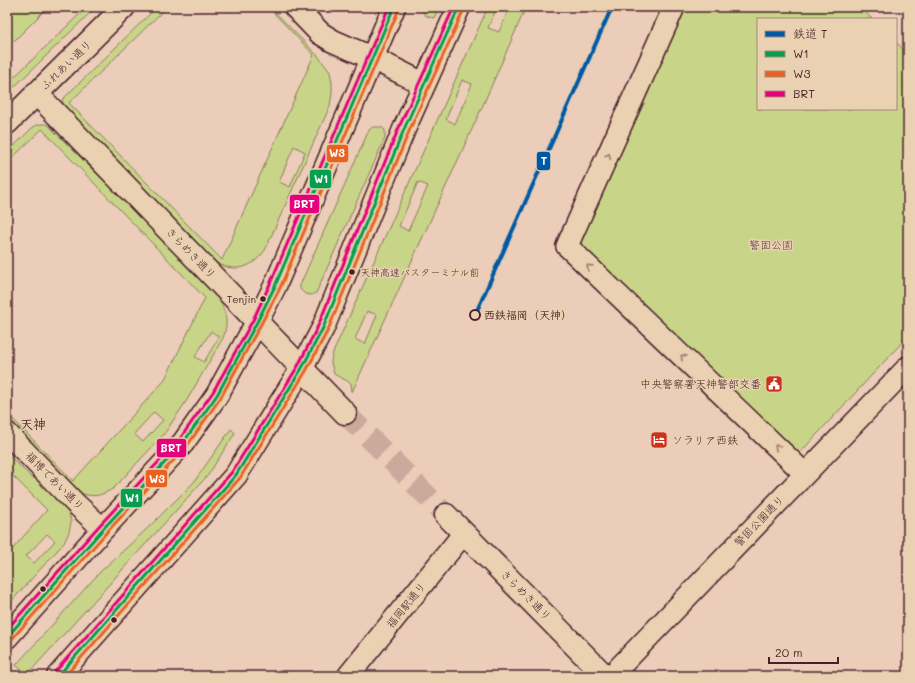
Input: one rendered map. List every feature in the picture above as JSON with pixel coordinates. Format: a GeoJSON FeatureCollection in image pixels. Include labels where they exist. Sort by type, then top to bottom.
{"type":"FeatureCollection","features":[{"type":"Feature","properties":{"kind":"main road","name":"ふれあい通り"},"geometry":{"type":"LineString","coordinates":[[7,122],[124,7]]}},
{"type":"Feature","properties":{"kind":"main road"},"geometry":{"type":"LineString","coordinates":[[295,7],[320,33],[333,41],[372,58],[424,84]]}},
{"type":"Feature","properties":{"kind":"main road"},"geometry":{"type":"LineString","coordinates":[[7,637],[103,529],[183,443],[216,395],[257,322],[278,279],[394,7]]}},
{"type":"Feature","properties":{"kind":"main road"},"geometry":{"type":"LineString","coordinates":[[58,676],[236,475],[302,368],[323,328],[405,127],[459,7]]}},
{"type":"Feature","properties":{"kind":"main road","name":"きらめき通り"},"geometry":{"type":"LineString","coordinates":[[36,93],[345,413]]}},
{"type":"Feature","properties":{"kind":"main road","name":"きらめき通り"},"geometry":{"type":"LineString","coordinates":[[446,515],[605,676]]}},
{"type":"Feature","properties":{"kind":"street"},"geometry":{"type":"LineString","coordinates":[[674,7],[567,246],[805,474]]}},
{"type":"Feature","properties":{"kind":"street","name":"警固公園通り"},"geometry":{"type":"LineString","coordinates":[[611,676],[908,367]]}},
{"type":"Feature","properties":{"kind":"street","name":"福博であい通り"},"geometry":{"type":"LineString","coordinates":[[7,433],[77,505],[103,529]]}},
{"type":"Feature","properties":{"kind":"street","name":"福岡駅通り"},"geometry":{"type":"LineString","coordinates":[[348,676],[464,533]]}},
{"type":"Feature","properties":{"kind":"green space"},"geometry":{"type":"Polygon","coordinates":[[[7,7],[48,7],[7,48],[7,7]]]}},
{"type":"Feature","properties":{"kind":"green space"},"geometry":{"type":"Polygon","coordinates":[[[87,7],[96,7],[7,94],[7,84],[87,7]]]}},
{"type":"Feature","properties":{"kind":"green space"},"geometry":{"type":"Polygon","coordinates":[[[157,7],[167,7],[69,103],[222,260],[314,55],[268,7],[270,7],[318,56],[330,72],[332,83],[330,106],[265,250],[253,263],[239,268],[224,266],[209,258],[65,108],[62,100],[157,7]],[[294,146],[279,182],[290,187],[305,152],[294,146]]]}},
{"type":"Feature","properties":{"kind":"green space"},"geometry":{"type":"Polygon","coordinates":[[[424,7],[439,7],[434,18],[424,14],[424,7]]]}},
{"type":"Feature","properties":{"kind":"green space"},"geometry":{"type":"Polygon","coordinates":[[[488,7],[497,7],[488,28],[499,32],[510,7],[526,7],[352,392],[351,383],[334,374],[331,363],[332,355],[488,7]],[[462,80],[446,119],[455,124],[472,84],[462,80]],[[418,182],[399,226],[408,231],[428,186],[418,182]],[[367,311],[355,339],[365,344],[377,315],[367,311]]]}},
{"type":"Feature","properties":{"kind":"green space","name":"警固公園"},"geometry":{"type":"Polygon","coordinates":[[[681,7],[860,7],[871,18],[757,18],[757,110],[897,110],[897,43],[908,54],[908,336],[796,457],[572,243],[681,7]]]}},
{"type":"Feature","properties":{"kind":"green space"},"geometry":{"type":"Polygon","coordinates":[[[47,124],[216,293],[226,320],[223,338],[187,400],[164,434],[114,488],[103,494],[93,496],[83,494],[72,489],[7,422],[7,413],[73,481],[164,381],[205,298],[42,129],[7,163],[7,153],[32,128],[37,125],[47,124]],[[211,331],[195,357],[204,362],[219,337],[211,331]],[[154,412],[134,434],[143,442],[163,420],[154,412]]]}},
{"type":"Feature","properties":{"kind":"green space"},"geometry":{"type":"Polygon","coordinates":[[[373,127],[381,127],[385,130],[385,138],[316,293],[311,295],[305,294],[300,289],[300,285],[369,130],[373,127]]]}},
{"type":"Feature","properties":{"kind":"green space"},"geometry":{"type":"Polygon","coordinates":[[[231,429],[235,433],[208,475],[27,675],[16,665],[100,572],[150,526],[194,482],[231,429]]]}},
{"type":"Feature","properties":{"kind":"green space"},"geometry":{"type":"Polygon","coordinates":[[[7,453],[31,477],[43,482],[62,500],[69,513],[71,522],[69,532],[64,543],[7,606],[7,555],[47,510],[7,470],[7,453]],[[47,534],[26,556],[34,563],[55,541],[47,534]]]}},
{"type":"Feature","properties":{"kind":"tunnel"},"geometry":{"type":"LineString","coordinates":[[345,413],[446,515]]}},
{"type":"Feature","properties":{"kind":"rail line","name":"T"},"geometry":{"type":"LineString","coordinates":[[475,315],[612,7]]}},
{"type":"Feature","properties":{"kind":"transit line","name":"BRT"},"geometry":{"type":"LineString","coordinates":[[7,629],[99,526],[179,440],[213,392],[253,320],[270,284],[389,7]]}},
{"type":"Feature","properties":{"kind":"transit line","name":"W1"},"geometry":{"type":"LineString","coordinates":[[7,637],[103,529],[183,443],[217,395],[275,286],[394,7]]}},
{"type":"Feature","properties":{"kind":"transit line","name":"BRT"},"geometry":{"type":"LineString","coordinates":[[54,673],[232,472],[298,366],[318,326],[400,125],[454,7]]}},
{"type":"Feature","properties":{"kind":"transit line","name":"W1"},"geometry":{"type":"LineString","coordinates":[[58,676],[236,475],[302,368],[323,328],[405,127],[459,7]]}},
{"type":"Feature","properties":{"kind":"transit line","name":"W3"},"geometry":{"type":"LineString","coordinates":[[11,640],[107,532],[187,446],[221,397],[280,288],[399,9]]}},
{"type":"Feature","properties":{"kind":"transit line","name":"W3"},"geometry":{"type":"LineString","coordinates":[[65,676],[240,478],[306,371],[328,330],[410,129],[464,9]]}},
{"type":"Feature","properties":{"kind":"place","name":"天神高速バスターミナル前"},"geometry":{"type":"Point","coordinates":[352,272]}},
{"type":"Feature","properties":{"kind":"place","name":"Tenjin"},"geometry":{"type":"Point","coordinates":[263,299]}},
{"type":"Feature","properties":{"kind":"place","name":"西鉄福岡（天神）"},"geometry":{"type":"Point","coordinates":[475,315]}},
{"type":"Feature","properties":{"kind":"place","name":"中央警察署天神警部交番"},"geometry":{"type":"Point","coordinates":[774,384]}},
{"type":"Feature","properties":{"kind":"place","name":"ソラリア西鉄"},"geometry":{"type":"Point","coordinates":[659,440]}},
{"type":"Feature","properties":{"kind":"district","name":"天神"},"geometry":{"type":"Point","coordinates":[33,424]}}]}
